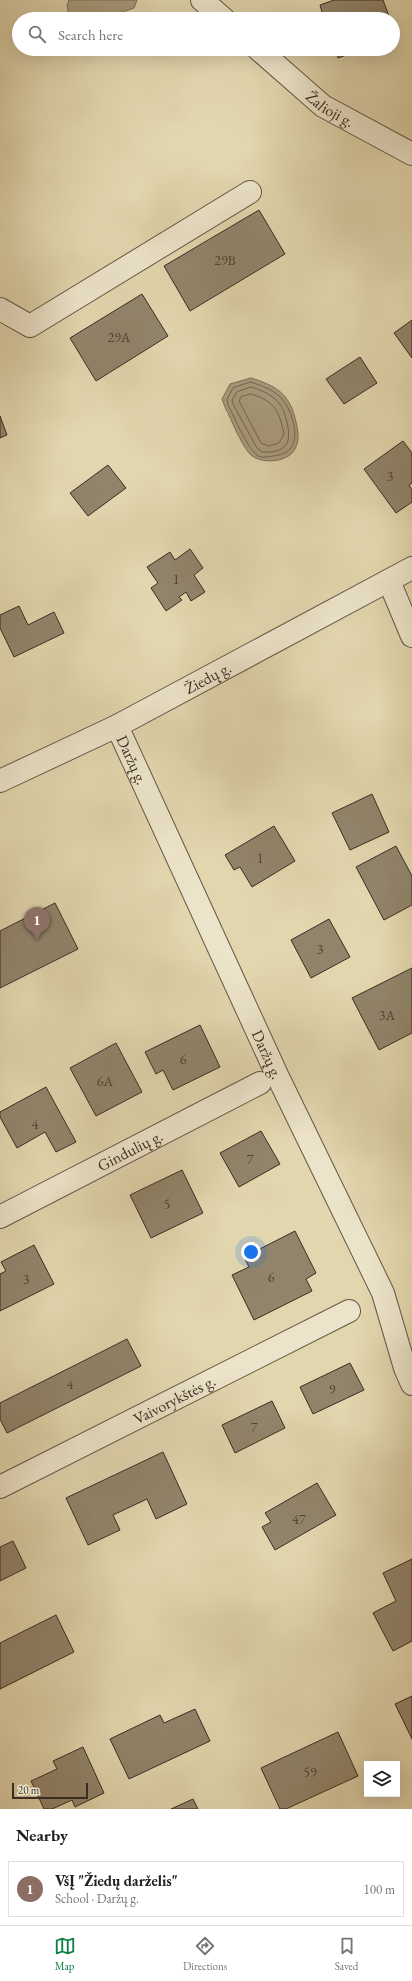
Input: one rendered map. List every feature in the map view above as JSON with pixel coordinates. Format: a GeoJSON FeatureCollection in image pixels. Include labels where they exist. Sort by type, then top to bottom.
{"type":"FeatureCollection","features":[{"type":"Feature","properties":{"kind":"street"},"geometry":{"type":"LineString","coordinates":[[202,0],[216,12]]}},
{"type":"Feature","properties":{"kind":"street","name":"Žalioji g."},"geometry":{"type":"LineString","coordinates":[[266,56],[323,106],[412,154]]}},
{"type":"Feature","properties":{"kind":"street"},"geometry":{"type":"LineString","coordinates":[[0,309],[30,326],[250,192]]}},
{"type":"Feature","properties":{"kind":"street","name":"Žiedų g."},"geometry":{"type":"LineString","coordinates":[[0,781],[117,726],[412,568]]}},
{"type":"Feature","properties":{"kind":"street"},"geometry":{"type":"LineString","coordinates":[[389,581],[412,636]]}},
{"type":"Feature","properties":{"kind":"street","name":"Daržų g."},"geometry":{"type":"LineString","coordinates":[[117,726],[278,1077],[383,1293],[404,1368],[412,1384]]}},
{"type":"Feature","properties":{"kind":"street","name":"Gindulių g."},"geometry":{"type":"LineString","coordinates":[[0,1217],[260,1083]]}},
{"type":"Feature","properties":{"kind":"street","name":"Vaivorykštės g."},"geometry":{"type":"LineString","coordinates":[[0,1487],[349,1311]]}},
{"type":"Feature","properties":{"kind":"water"},"geometry":{"type":"Polygon","coordinates":[[[69,0],[137,0],[134,8],[122,12],[68,12],[67,5],[69,0]]]}},
{"type":"Feature","properties":{"kind":"water"},"geometry":{"type":"Polygon","coordinates":[[[251,378],[268,384],[281,392],[290,404],[293,412],[298,432],[297,445],[291,454],[280,460],[266,461],[254,457],[249,453],[236,431],[222,399],[230,384],[251,378]]]}},
{"type":"Feature","properties":{"kind":"building"},"geometry":{"type":"Polygon","coordinates":[[[334,0],[383,0],[387,12],[322,12],[320,5],[334,0]]]}},
{"type":"Feature","properties":{"kind":"building"},"geometry":{"type":"Polygon","coordinates":[[[259,210],[285,254],[190,311],[164,266],[259,210]]]}},
{"type":"Feature","properties":{"kind":"building"},"geometry":{"type":"Polygon","coordinates":[[[142,294],[168,336],[96,381],[70,338],[142,294]]]}},
{"type":"Feature","properties":{"kind":"building"},"geometry":{"type":"Polygon","coordinates":[[[412,320],[412,358],[394,333],[412,320]]]}},
{"type":"Feature","properties":{"kind":"building"},"geometry":{"type":"Polygon","coordinates":[[[360,357],[377,383],[344,404],[326,379],[360,357]]]}},
{"type":"Feature","properties":{"kind":"building"},"geometry":{"type":"Polygon","coordinates":[[[0,416],[7,435],[0,438],[0,416]]]}},
{"type":"Feature","properties":{"kind":"building"},"geometry":{"type":"Polygon","coordinates":[[[403,441],[412,453],[412,483],[409,485],[412,490],[412,502],[396,513],[364,469],[403,441]]]}},
{"type":"Feature","properties":{"kind":"building"},"geometry":{"type":"Polygon","coordinates":[[[108,465],[126,488],[88,516],[70,493],[108,465]]]}},
{"type":"Feature","properties":{"kind":"building"},"geometry":{"type":"Polygon","coordinates":[[[190,549],[203,568],[194,575],[205,592],[191,601],[186,592],[179,597],[182,600],[166,611],[151,588],[158,583],[147,567],[170,552],[175,560],[190,549]]]}},
{"type":"Feature","properties":{"kind":"building"},"geometry":{"type":"Polygon","coordinates":[[[19,606],[28,625],[54,612],[64,633],[14,657],[0,628],[0,615],[19,606]]]}},
{"type":"Feature","properties":{"kind":"building"},"geometry":{"type":"Polygon","coordinates":[[[372,794],[389,832],[350,850],[332,813],[372,794]]]}},
{"type":"Feature","properties":{"kind":"building"},"geometry":{"type":"Polygon","coordinates":[[[274,826],[295,861],[252,887],[240,867],[234,870],[225,855],[274,826]]]}},
{"type":"Feature","properties":{"kind":"building"},"geometry":{"type":"Polygon","coordinates":[[[396,846],[412,876],[412,905],[384,920],[356,867],[396,846]]]}},
{"type":"Feature","properties":{"kind":"building"},"geometry":{"type":"Polygon","coordinates":[[[55,903],[78,949],[0,988],[0,931],[55,903]]]}},
{"type":"Feature","properties":{"kind":"building"},"geometry":{"type":"Polygon","coordinates":[[[329,919],[350,957],[311,978],[291,940],[329,919]]]}},
{"type":"Feature","properties":{"kind":"building"},"geometry":{"type":"Polygon","coordinates":[[[412,968],[412,1033],[379,1050],[352,998],[412,968]]]}},
{"type":"Feature","properties":{"kind":"building"},"geometry":{"type":"Polygon","coordinates":[[[200,1025],[220,1067],[173,1090],[163,1070],[156,1074],[145,1052],[200,1025]]]}},
{"type":"Feature","properties":{"kind":"building"},"geometry":{"type":"Polygon","coordinates":[[[116,1043],[142,1092],[96,1116],[70,1068],[116,1043]]]}},
{"type":"Feature","properties":{"kind":"building"},"geometry":{"type":"Polygon","coordinates":[[[46,1087],[76,1142],[56,1152],[45,1132],[17,1148],[0,1117],[0,1112],[46,1087]]]}},
{"type":"Feature","properties":{"kind":"building"},"geometry":{"type":"Polygon","coordinates":[[[261,1131],[280,1164],[239,1187],[220,1153],[261,1131]]]}},
{"type":"Feature","properties":{"kind":"building"},"geometry":{"type":"Polygon","coordinates":[[[182,1170],[203,1213],[151,1238],[130,1195],[182,1170]]]}},
{"type":"Feature","properties":{"kind":"building"},"geometry":{"type":"Polygon","coordinates":[[[295,1231],[316,1273],[306,1279],[312,1291],[254,1320],[232,1275],[249,1267],[244,1257],[295,1231]]]}},
{"type":"Feature","properties":{"kind":"building"},"geometry":{"type":"Polygon","coordinates":[[[34,1245],[54,1284],[0,1311],[0,1274],[6,1271],[1,1262],[34,1245]]]}},
{"type":"Feature","properties":{"kind":"building"},"geometry":{"type":"Polygon","coordinates":[[[127,1339],[141,1366],[7,1433],[0,1419],[0,1403],[127,1339]]]}},
{"type":"Feature","properties":{"kind":"building"},"geometry":{"type":"Polygon","coordinates":[[[350,1363],[364,1390],[313,1414],[300,1387],[350,1363]]]}},
{"type":"Feature","properties":{"kind":"building"},"geometry":{"type":"Polygon","coordinates":[[[272,1401],[285,1428],[235,1453],[222,1425],[272,1401]]]}},
{"type":"Feature","properties":{"kind":"building"},"geometry":{"type":"Polygon","coordinates":[[[163,1452],[187,1504],[156,1519],[147,1499],[113,1515],[120,1530],[88,1545],[66,1498],[163,1452]]]}},
{"type":"Feature","properties":{"kind":"building"},"geometry":{"type":"Polygon","coordinates":[[[317,1483],[336,1515],[275,1550],[262,1527],[271,1522],[265,1513],[317,1483]]]}},
{"type":"Feature","properties":{"kind":"building"},"geometry":{"type":"Polygon","coordinates":[[[13,1541],[26,1568],[0,1581],[0,1547],[13,1541]]]}},
{"type":"Feature","properties":{"kind":"building"},"geometry":{"type":"Polygon","coordinates":[[[412,1559],[412,1641],[393,1651],[373,1613],[396,1601],[383,1573],[412,1559]]]}},
{"type":"Feature","properties":{"kind":"building"},"geometry":{"type":"Polygon","coordinates":[[[56,1615],[74,1652],[0,1689],[0,1643],[56,1615]]]}},
{"type":"Feature","properties":{"kind":"building"},"geometry":{"type":"Polygon","coordinates":[[[412,1696],[412,1739],[395,1704],[412,1696]]]}},
{"type":"Feature","properties":{"kind":"building"},"geometry":{"type":"Polygon","coordinates":[[[195,1709],[210,1741],[129,1779],[110,1739],[160,1715],[164,1723],[195,1709]]]}},
{"type":"Feature","properties":{"kind":"building"},"geometry":{"type":"Polygon","coordinates":[[[338,1732],[358,1776],[286,1809],[280,1809],[261,1768],[338,1732]]]}},
{"type":"Feature","properties":{"kind":"building"},"geometry":{"type":"Polygon","coordinates":[[[83,1747],[104,1793],[75,1807],[72,1800],[52,1809],[44,1809],[31,1781],[57,1769],[53,1761],[83,1747]]]}},
{"type":"Feature","properties":{"kind":"building"},"geometry":{"type":"Polygon","coordinates":[[[193,1799],[198,1809],[171,1809],[193,1799]]]}},
{"type":"Feature","properties":{"kind":"place","name":"VšĮ \"Žiedų darželis\""},"geometry":{"type":"Point","coordinates":[37,940]}}]}
